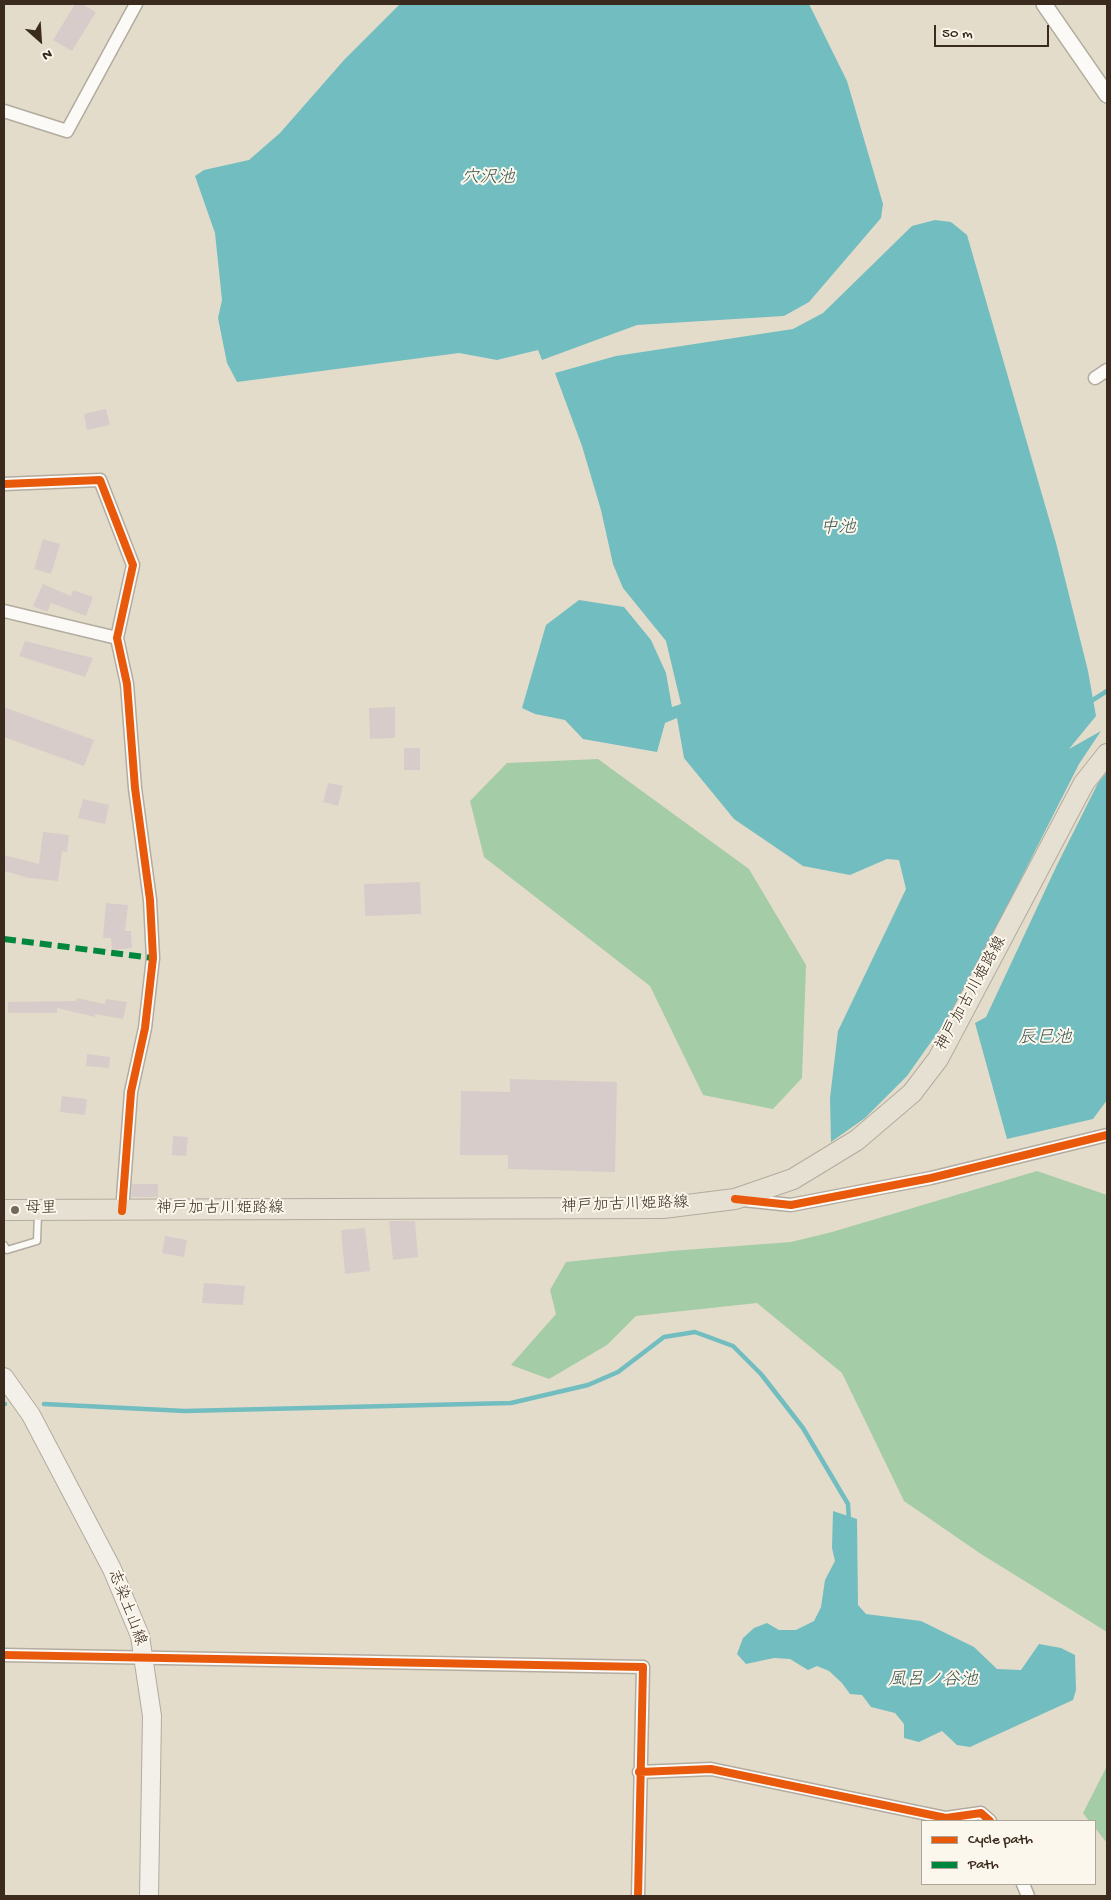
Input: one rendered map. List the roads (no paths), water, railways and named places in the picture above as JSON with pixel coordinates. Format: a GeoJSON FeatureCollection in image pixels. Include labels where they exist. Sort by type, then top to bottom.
{"type":"FeatureCollection","features":[{"type":"Feature","properties":{"kind":"main road","name":"神戸加古川姫路線"},"geometry":{"type":"LineString","coordinates":[[4,1210],[663,1208],[735,1199],[801,1174],[857,1140],[912,1093],[938,1058],[1084,783],[1107,754]]}},
{"type":"Feature","properties":{"kind":"main road","name":"志染土山線"},"geometry":{"type":"LineString","coordinates":[[4,1377],[31,1415],[112,1569],[140,1636],[152,1716],[149,1896]]}},
{"type":"Feature","properties":{"kind":"street"},"geometry":{"type":"LineString","coordinates":[[4,112],[67,131],[136,4]]}},
{"type":"Feature","properties":{"kind":"street"},"geometry":{"type":"LineString","coordinates":[[1044,4],[1107,95]]}},
{"type":"Feature","properties":{"kind":"street"},"geometry":{"type":"LineString","coordinates":[[1095,378],[1107,370]]}},
{"type":"Feature","properties":{"kind":"street"},"geometry":{"type":"LineString","coordinates":[[4,484],[100,480],[133,565],[117,638],[127,684],[136,788],[150,900],[153,958],[145,1028],[131,1092],[122,1211]]}},
{"type":"Feature","properties":{"kind":"street"},"geometry":{"type":"LineString","coordinates":[[4,611],[117,638]]}},
{"type":"Feature","properties":{"kind":"street"},"geometry":{"type":"LineString","coordinates":[[735,1199],[791,1206],[931,1178],[1107,1135]]}},
{"type":"Feature","properties":{"kind":"street"},"geometry":{"type":"LineString","coordinates":[[4,1655],[643,1667],[638,1896]]}},
{"type":"Feature","properties":{"kind":"street"},"geometry":{"type":"LineString","coordinates":[[640,1772],[711,1769],[946,1818],[981,1813],[989,1820]]}},
{"type":"Feature","properties":{"kind":"lane"},"geometry":{"type":"LineString","coordinates":[[4,1244],[6,1250],[37,1241],[38,1210]]}},
{"type":"Feature","properties":{"kind":"water","name":"穴沢池"},"geometry":{"type":"Polygon","coordinates":[[[400,4],[809,4],[847,81],[883,204],[881,218],[809,302],[784,316],[637,325],[542,360],[538,350],[497,360],[459,353],[237,382],[227,363],[218,318],[222,300],[215,233],[195,176],[204,170],[249,160],[280,133],[344,60],[400,4]]]}},
{"type":"Feature","properties":{"kind":"water","name":"中池"},"geometry":{"type":"Polygon","coordinates":[[[935,220],[951,222],[967,235],[1056,543],[1088,671],[1096,716],[1069,749],[1101,731],[1079,764],[957,1005],[907,1076],[865,1118],[831,1142],[830,1098],[838,1031],[906,889],[899,860],[887,859],[850,875],[803,866],[734,819],[684,758],[677,718],[665,723],[657,752],[583,739],[565,720],[535,714],[522,708],[546,625],[579,600],[624,607],[651,640],[666,673],[672,707],[681,704],[666,641],[623,588],[613,564],[601,510],[582,446],[555,373],[616,356],[793,329],[823,313],[912,226],[935,220]]]}},
{"type":"Feature","properties":{"kind":"water","name":"辰巳池"},"geometry":{"type":"Polygon","coordinates":[[[1107,772],[1107,1100],[1093,1119],[1007,1139],[975,1023],[986,1017],[1057,865],[1098,783],[1107,772]]]}},
{"type":"Feature","properties":{"kind":"water","name":"風呂ノ谷池"},"geometry":{"type":"Polygon","coordinates":[[[833,1511],[857,1519],[858,1605],[866,1614],[921,1621],[974,1647],[997,1669],[1021,1670],[1039,1644],[1061,1648],[1075,1655],[1076,1690],[1073,1700],[970,1747],[957,1745],[942,1731],[919,1742],[904,1738],[904,1724],[895,1713],[871,1707],[862,1695],[850,1694],[842,1683],[829,1671],[817,1666],[808,1670],[790,1659],[774,1658],[746,1664],[737,1654],[743,1638],[754,1628],[767,1623],[779,1630],[796,1630],[814,1621],[821,1607],[825,1580],[835,1561],[832,1548],[833,1511]]]}},
{"type":"Feature","properties":{"kind":"waterway"},"geometry":{"type":"LineString","coordinates":[[1088,703],[1107,691]]}},
{"type":"Feature","properties":{"kind":"waterway"},"geometry":{"type":"LineString","coordinates":[[44,1404],[185,1411],[511,1403],[588,1385],[618,1372],[664,1337],[695,1332],[733,1346],[761,1374],[803,1428],[848,1504],[849,1522]]}},
{"type":"Feature","properties":{"kind":"place","name":"母里"},"geometry":{"type":"Point","coordinates":[15,1210]}}]}
